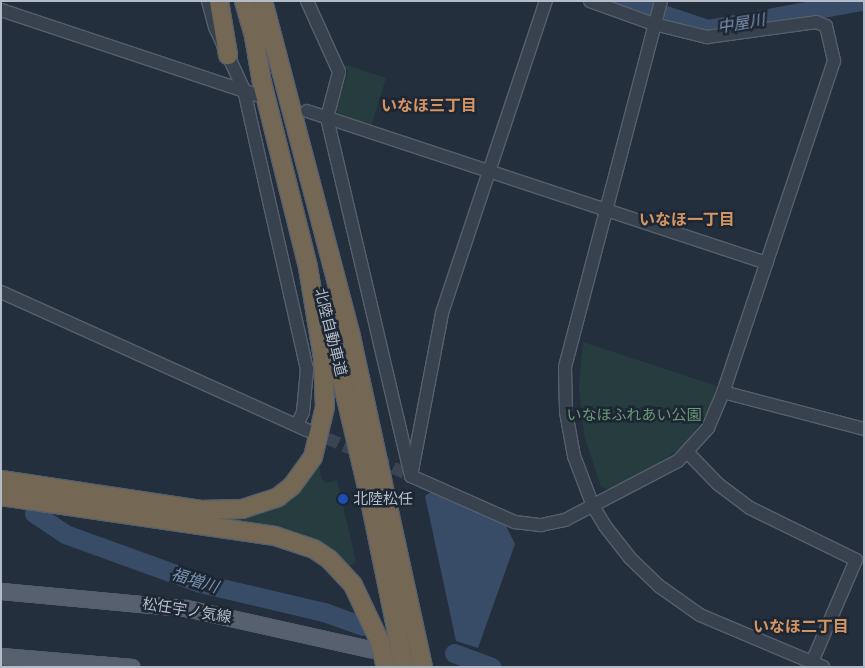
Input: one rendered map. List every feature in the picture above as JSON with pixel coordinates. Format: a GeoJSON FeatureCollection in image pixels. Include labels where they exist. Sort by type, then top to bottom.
{"type":"FeatureCollection","features":[{"type":"Feature","properties":{"kind":"highway"},"geometry":{"type":"LineString","coordinates":[[219,1],[228,55]]}},
{"type":"Feature","properties":{"kind":"highway","name":"北陸自動車道"},"geometry":{"type":"LineString","coordinates":[[244,1],[333,342],[404,667]]}},
{"type":"Feature","properties":{"kind":"highway","name":"北陸自動車道"},"geometry":{"type":"LineString","coordinates":[[263,1],[347,318],[395,530],[423,667]]}},
{"type":"Feature","properties":{"kind":"highway"},"geometry":{"type":"LineString","coordinates":[[1,480],[201,510],[242,509],[278,497],[292,486],[313,457],[325,407],[323,358],[308,267],[262,83],[254,36]]}},
{"type":"Feature","properties":{"kind":"highway"},"geometry":{"type":"LineString","coordinates":[[1,496],[275,536],[314,549],[329,559],[353,585],[380,642],[386,667]]}},
{"type":"Feature","properties":{"kind":"highway"},"geometry":{"type":"LineString","coordinates":[[395,530],[434,667]]}},
{"type":"Feature","properties":{"kind":"main road","name":"松任宇ノ気線"},"geometry":{"type":"LineString","coordinates":[[1,591],[186,608],[370,648]]}},
{"type":"Feature","properties":{"kind":"main road"},"geometry":{"type":"LineString","coordinates":[[1,656],[132,667]]}},
{"type":"Feature","properties":{"kind":"street"},"geometry":{"type":"LineString","coordinates":[[1,292],[302,428],[307,369],[244,90],[228,55],[208,1]]}},
{"type":"Feature","properties":{"kind":"street"},"geometry":{"type":"LineString","coordinates":[[307,1],[339,72],[326,118],[411,476]]}},
{"type":"Feature","properties":{"kind":"street"},"geometry":{"type":"LineString","coordinates":[[411,476],[442,313],[546,1]]}},
{"type":"Feature","properties":{"kind":"street"},"geometry":{"type":"LineString","coordinates":[[411,476],[524,524],[553,524],[668,468],[688,453],[708,428],[723,392],[834,61],[826,26],[816,22],[707,37],[590,1]]}},
{"type":"Feature","properties":{"kind":"street"},"geometry":{"type":"LineString","coordinates":[[661,1],[604,210],[566,367],[564,390],[574,456],[593,506],[620,548],[672,597],[716,622],[818,664],[860,561],[750,508],[718,484],[688,453]]}},
{"type":"Feature","properties":{"kind":"street"},"geometry":{"type":"LineString","coordinates":[[1,10],[257,95]]}},
{"type":"Feature","properties":{"kind":"street"},"geometry":{"type":"LineString","coordinates":[[307,111],[766,263]]}},
{"type":"Feature","properties":{"kind":"street"},"geometry":{"type":"LineString","coordinates":[[723,392],[864,429]]}},
{"type":"Feature","properties":{"kind":"green space"},"geometry":{"type":"Polygon","coordinates":[[[343,64],[386,78],[371,126],[340,116],[336,109],[348,72],[343,64]]]}},
{"type":"Feature","properties":{"kind":"green space","name":"いなほふれあい公園"},"geometry":{"type":"Polygon","coordinates":[[[583,342],[717,386],[708,412],[685,445],[659,463],[609,489],[601,487],[584,435],[579,387],[583,342]]]}},
{"type":"Feature","properties":{"kind":"green space"},"geometry":{"type":"Polygon","coordinates":[[[319,464],[321,477],[326,483],[337,480],[356,562],[348,567],[252,524],[227,519],[253,514],[301,487],[319,464]]]}},
{"type":"Feature","properties":{"kind":"water"},"geometry":{"type":"Polygon","coordinates":[[[431,492],[506,526],[515,544],[478,648],[456,641],[425,496],[431,492]]]}},
{"type":"Feature","properties":{"kind":"waterway","name":"中屋川"},"geometry":{"type":"LineString","coordinates":[[624,1],[707,29],[861,1]]}},
{"type":"Feature","properties":{"kind":"waterway","name":"福増川"},"geometry":{"type":"LineString","coordinates":[[34,513],[65,534],[200,583],[324,612],[363,626]]}},
{"type":"Feature","properties":{"kind":"waterway","name":"福増川"},"geometry":{"type":"LineString","coordinates":[[454,653],[492,667]]}},
{"type":"Feature","properties":{"kind":"tunnel"},"geometry":{"type":"LineString","coordinates":[[311,431],[411,476]]}},
{"type":"Feature","properties":{"kind":"place","name":"北陸松任"},"geometry":{"type":"Point","coordinates":[343,499]}},
{"type":"Feature","properties":{"kind":"district","name":"いなほ三丁目"},"geometry":{"type":"Point","coordinates":[429,105]}},
{"type":"Feature","properties":{"kind":"district","name":"いなほ一丁目"},"geometry":{"type":"Point","coordinates":[687,219]}},
{"type":"Feature","properties":{"kind":"district","name":"いなほ二丁目"},"geometry":{"type":"Point","coordinates":[801,626]}}]}
